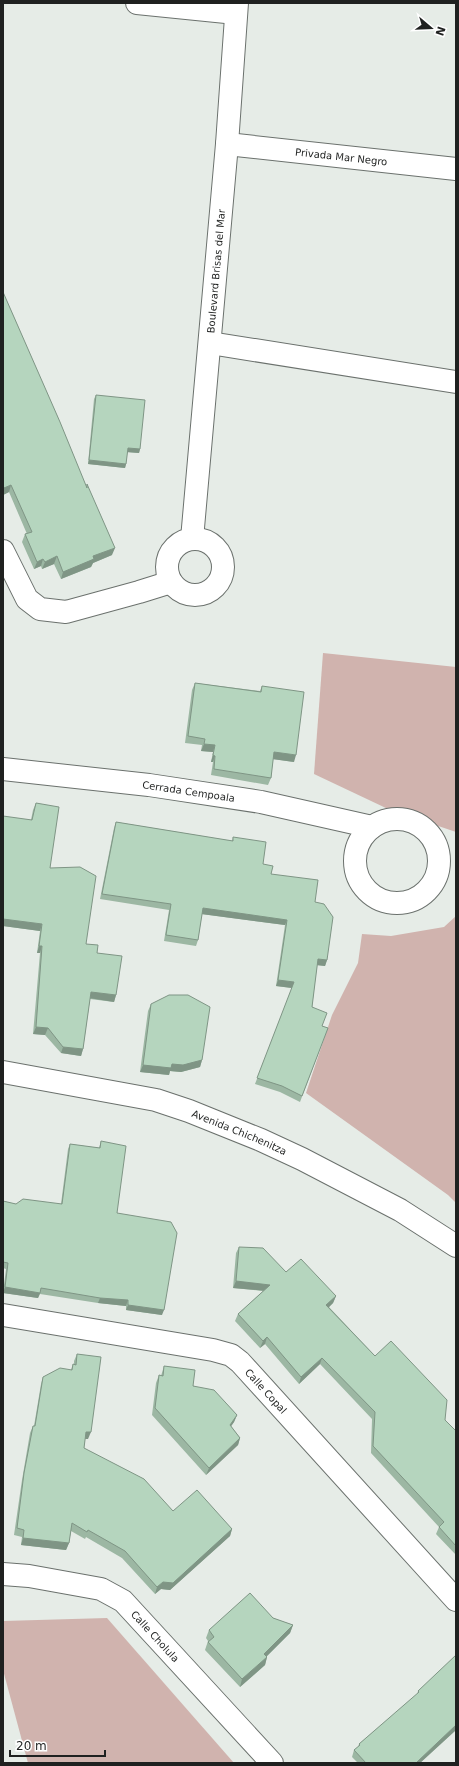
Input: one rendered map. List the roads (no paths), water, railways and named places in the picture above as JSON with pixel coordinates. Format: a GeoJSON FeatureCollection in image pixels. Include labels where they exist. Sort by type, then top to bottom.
{"type":"FeatureCollection","features":[{"type":"Feature","properties":{"kind":"street"},"geometry":{"type":"LineString","coordinates":[[137,3],[237,8]]}},
{"type":"Feature","properties":{"kind":"street","name":"Boulevard Brisas del Mar"},"geometry":{"type":"LineString","coordinates":[[192,539],[227,144],[237,8]]}},
{"type":"Feature","properties":{"kind":"street","name":"Privada Mar Negro"},"geometry":{"type":"LineString","coordinates":[[227,144],[456,169]]}},
{"type":"Feature","properties":{"kind":"street"},"geometry":{"type":"LineString","coordinates":[[210,343],[456,382]]}},
{"type":"Feature","properties":{"kind":"street"},"geometry":{"type":"LineString","coordinates":[[192,539],[204,541],[214,547],[221,556],[223,568],[220,580],[213,589],[202,594],[190,595],[179,590],[171,582],[167,568],[170,554],[179,544],[192,539]]}},
{"type":"Feature","properties":{"kind":"street"},"geometry":{"type":"LineString","coordinates":[[3,551],[27,599],[40,609],[66,612],[171,582]]}},
{"type":"Feature","properties":{"kind":"street","name":"Cerrada Cempoala"},"geometry":{"type":"LineString","coordinates":[[3,769],[149,786],[261,802],[372,827]]}},
{"type":"Feature","properties":{"kind":"street","name":"Avenida Chichenitza"},"geometry":{"type":"LineString","coordinates":[[3,1072],[156,1100],[189,1111],[261,1140],[302,1159],[400,1210],[456,1246]]}},
{"type":"Feature","properties":{"kind":"street","name":"Calle Copal"},"geometry":{"type":"LineString","coordinates":[[3,1315],[213,1350],[231,1355],[240,1362],[456,1600]]}},
{"type":"Feature","properties":{"kind":"street","name":"Calle Cholula"},"geometry":{"type":"LineString","coordinates":[[3,1574],[28,1576],[101,1589],[123,1601],[272,1763]]}}]}
